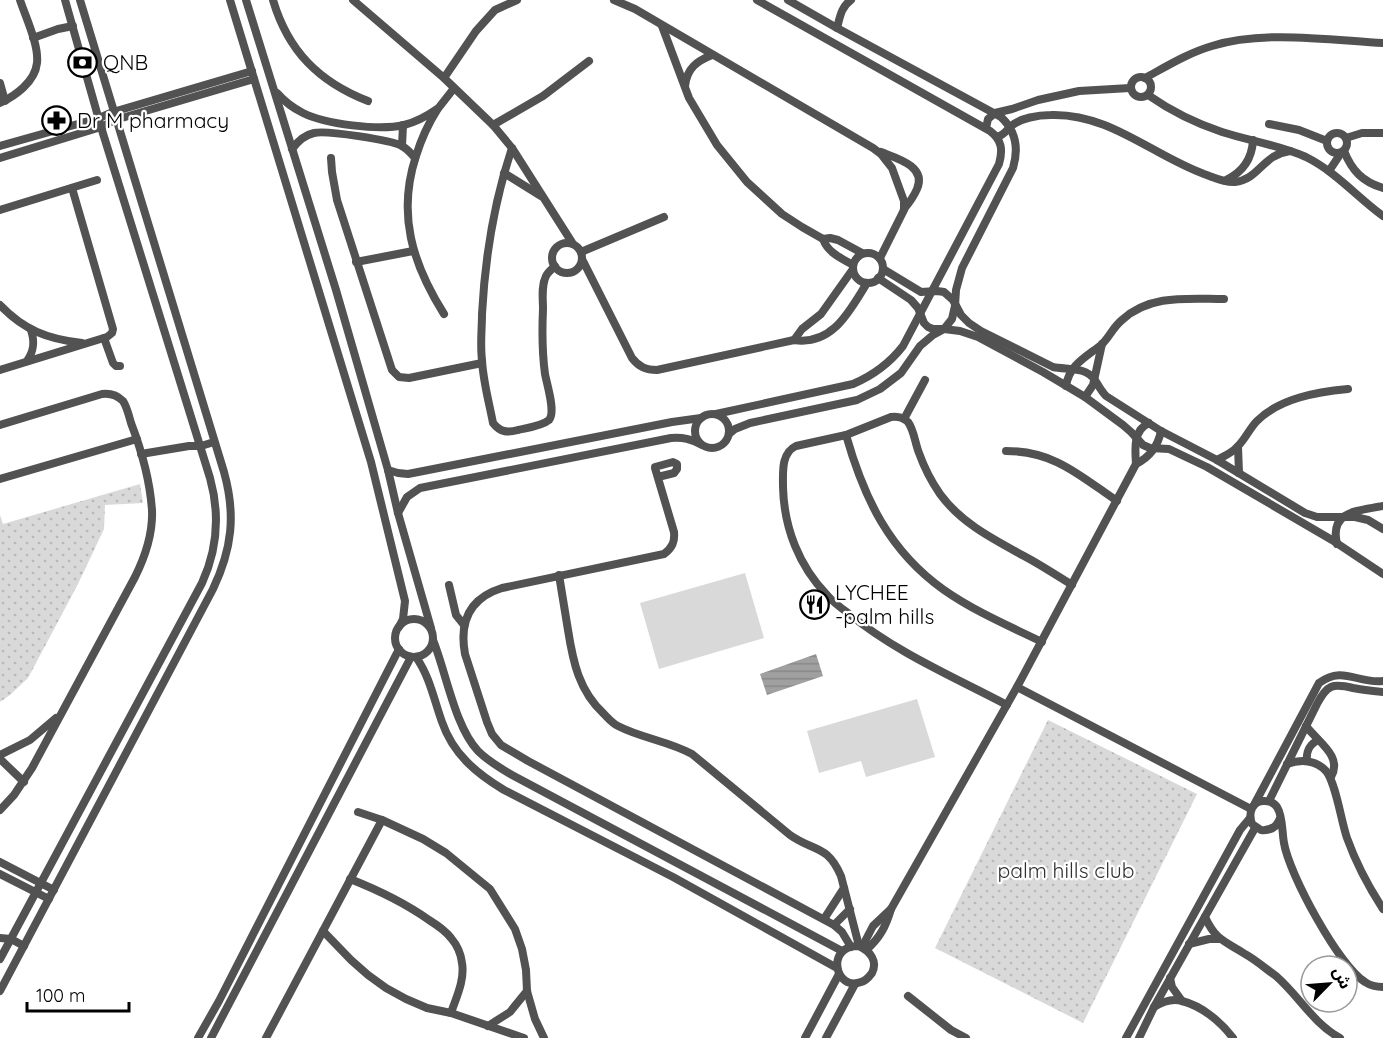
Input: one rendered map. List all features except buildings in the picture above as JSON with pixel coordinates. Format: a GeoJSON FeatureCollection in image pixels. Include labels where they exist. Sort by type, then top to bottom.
{"type":"FeatureCollection","features":[{"type":"Feature","properties":{"kind":"street"},"geometry":{"type":"LineString","coordinates":[[0,83],[3,102],[19,92],[35,71],[37,63],[33,38],[20,0]]}},
{"type":"Feature","properties":{"kind":"street"},"geometry":{"type":"LineString","coordinates":[[0,959],[207,573],[215,539],[216,514],[213,490],[201,446],[100,122],[65,0]]}},
{"type":"Feature","properties":{"kind":"street"},"geometry":{"type":"LineString","coordinates":[[0,991],[207,600],[223,567],[230,540],[232,512],[228,485],[80,0]]}},
{"type":"Feature","properties":{"kind":"street"},"geometry":{"type":"LineString","coordinates":[[230,0],[371,462],[405,601],[403,619],[395,638],[399,649],[414,657],[428,678],[442,724],[455,748],[473,769],[504,790],[666,874],[838,971],[846,981],[855,984],[867,980],[874,969],[873,960],[856,948],[512,775],[493,764],[478,751],[466,735],[430,628],[388,470],[246,0]]}},
{"type":"Feature","properties":{"kind":"street"},"geometry":{"type":"LineString","coordinates":[[273,0],[285,32],[303,58],[339,88],[368,101]]}},
{"type":"Feature","properties":{"kind":"street"},"geometry":{"type":"LineString","coordinates":[[353,0],[444,78],[493,125],[512,148],[573,244],[579,248],[632,358],[643,368],[657,370],[794,340],[809,340],[823,336],[836,328],[846,317],[867,283]]}},
{"type":"Feature","properties":{"kind":"street"},"geometry":{"type":"LineString","coordinates":[[495,10],[497,0]]}},
{"type":"Feature","properties":{"kind":"street"},"geometry":{"type":"LineString","coordinates":[[444,78],[476,31],[495,10],[516,0]]}},
{"type":"Feature","properties":{"kind":"street"},"geometry":{"type":"LineString","coordinates":[[614,0],[635,9],[873,148],[910,164],[918,174],[918,187],[880,258]]}},
{"type":"Feature","properties":{"kind":"street"},"geometry":{"type":"LineString","coordinates":[[398,513],[407,497],[420,488],[671,438],[681,437],[716,448],[725,443],[729,434],[735,429],[750,423],[868,396],[901,373],[926,340],[944,329],[952,320],[962,268],[1013,168],[1017,147],[1010,127],[995,113],[788,0]]}},
{"type":"Feature","properties":{"kind":"street"},"geometry":{"type":"LineString","coordinates":[[837,28],[842,9],[851,0]]}},
{"type":"Feature","properties":{"kind":"street"},"geometry":{"type":"LineString","coordinates":[[388,470],[399,473],[417,472],[701,418],[837,388],[868,378],[893,358],[903,345],[999,164],[1001,148],[997,137],[986,128],[760,1]]}},
{"type":"Feature","properties":{"kind":"street"},"geometry":{"type":"LineString","coordinates":[[795,22],[803,8]]}},
{"type":"Feature","properties":{"kind":"street"},"geometry":{"type":"LineString","coordinates":[[33,38],[73,26]]}},
{"type":"Feature","properties":{"kind":"street"},"geometry":{"type":"LineString","coordinates":[[662,26],[689,98],[701,121],[747,182],[782,214],[823,239],[830,251],[853,267],[857,279],[867,283],[873,282],[883,269]]}},
{"type":"Feature","properties":{"kind":"street"},"geometry":{"type":"LineString","coordinates":[[1145,78],[1151,88],[1148,95],[1139,98],[1131,93],[1133,80],[1145,78],[1193,52],[1234,40],[1276,37],[1383,43]]}},
{"type":"Feature","properties":{"kind":"street"},"geometry":{"type":"LineString","coordinates":[[685,86],[693,66],[698,61],[712,55]]}},
{"type":"Feature","properties":{"kind":"street"},"geometry":{"type":"LineString","coordinates":[[493,125],[543,96],[589,61]]}},
{"type":"Feature","properties":{"kind":"street"},"geometry":{"type":"LineString","coordinates":[[0,158],[114,116],[253,75]]}},
{"type":"Feature","properties":{"kind":"street"},"geometry":{"type":"LineString","coordinates":[[444,314],[426,283],[414,251],[409,232],[407,204],[410,176],[421,141],[438,109],[454,88]]}},
{"type":"Feature","properties":{"kind":"street"},"geometry":{"type":"LineString","coordinates":[[986,128],[988,119],[995,113],[1057,95],[1097,89],[1130,88]]}},
{"type":"Feature","properties":{"kind":"street"},"geometry":{"type":"LineString","coordinates":[[274,89],[291,106],[313,117],[342,123],[391,127],[415,121],[438,109]]}},
{"type":"Feature","properties":{"kind":"street"},"geometry":{"type":"LineString","coordinates":[[1148,95],[1179,115],[1223,132],[1290,151],[1318,164],[1383,216]]}},
{"type":"Feature","properties":{"kind":"street"},"geometry":{"type":"LineString","coordinates":[[997,137],[1005,134],[1010,127],[1042,115],[1088,119],[1114,128],[1192,169],[1233,182],[1253,176],[1274,156],[1290,151]]}},
{"type":"Feature","properties":{"kind":"street"},"geometry":{"type":"LineString","coordinates":[[310,134],[313,117]]}},
{"type":"Feature","properties":{"kind":"street"},"geometry":{"type":"LineString","coordinates":[[329,132],[331,121]]}},
{"type":"Feature","properties":{"kind":"street"},"geometry":{"type":"LineString","coordinates":[[0,146],[100,122]]}},
{"type":"Feature","properties":{"kind":"street"},"geometry":{"type":"LineString","coordinates":[[341,134],[342,123]]}},
{"type":"Feature","properties":{"kind":"street"},"geometry":{"type":"LineString","coordinates":[[1269,124],[1299,130],[1328,144],[1334,153],[1342,152]]}},
{"type":"Feature","properties":{"kind":"street"},"geometry":{"type":"LineString","coordinates":[[402,146],[403,125]]}},
{"type":"Feature","properties":{"kind":"street"},"geometry":{"type":"LineString","coordinates":[[292,149],[303,137],[316,132],[329,132],[393,142],[409,151],[415,158]]}},
{"type":"Feature","properties":{"kind":"street"},"geometry":{"type":"LineString","coordinates":[[1318,164],[1328,144],[1328,138],[1334,133],[1341,133],[1346,138],[1347,145],[1329,171]]}},
{"type":"Feature","properties":{"kind":"street"},"geometry":{"type":"LineString","coordinates":[[1346,138],[1368,133],[1383,133]]}},
{"type":"Feature","properties":{"kind":"street"},"geometry":{"type":"LineString","coordinates":[[1226,181],[1238,173],[1248,161],[1253,140]]}},
{"type":"Feature","properties":{"kind":"street"},"geometry":{"type":"LineString","coordinates":[[512,148],[493,219],[485,269],[481,349],[494,423],[502,430],[513,431],[543,423],[552,415],[542,347],[543,291],[546,277],[555,266]]}},
{"type":"Feature","properties":{"kind":"street"},"geometry":{"type":"LineString","coordinates":[[873,148],[892,168],[903,196],[904,210]]}},
{"type":"Feature","properties":{"kind":"street"},"geometry":{"type":"LineString","coordinates":[[1342,152],[1354,171],[1363,179],[1383,188]]}},
{"type":"Feature","properties":{"kind":"street"},"geometry":{"type":"LineString","coordinates":[[332,158],[335,194],[390,366],[395,374],[409,378],[482,363]]}},
{"type":"Feature","properties":{"kind":"street"},"geometry":{"type":"LineString","coordinates":[[504,173],[544,198]]}},
{"type":"Feature","properties":{"kind":"street"},"geometry":{"type":"LineString","coordinates":[[0,210],[97,180]]}},
{"type":"Feature","properties":{"kind":"street"},"geometry":{"type":"LineString","coordinates":[[288,191],[304,187]]}},
{"type":"Feature","properties":{"kind":"street"},"geometry":{"type":"LineString","coordinates":[[0,370],[104,338],[110,335],[113,329],[72,188]]}},
{"type":"Feature","properties":{"kind":"street"},"geometry":{"type":"LineString","coordinates":[[573,244],[564,243],[555,250],[553,258],[558,269],[573,272],[579,267],[582,256],[664,217]]}},
{"type":"Feature","properties":{"kind":"street"},"geometry":{"type":"LineString","coordinates":[[823,239],[838,240],[862,253],[874,254],[880,258],[883,269],[921,292],[944,292],[953,300],[961,315],[981,331],[1053,367],[1085,371],[1106,396],[1305,513],[1317,517],[1336,518],[1383,506]]}},
{"type":"Feature","properties":{"kind":"street"},"geometry":{"type":"LineString","coordinates":[[356,262],[414,251]]}},
{"type":"Feature","properties":{"kind":"street"},"geometry":{"type":"LineString","coordinates":[[794,340],[802,329],[821,314],[853,267],[856,258],[862,253]]}},
{"type":"Feature","properties":{"kind":"street"},"geometry":{"type":"LineString","coordinates":[[878,278],[911,300],[928,327],[960,331],[978,337],[1043,372],[1085,397],[1123,425],[1146,447],[1164,448],[1177,452],[1207,467],[1382,572]]}},
{"type":"Feature","properties":{"kind":"street"},"geometry":{"type":"LineString","coordinates":[[894,289],[899,279]]}},
{"type":"Feature","properties":{"kind":"street"},"geometry":{"type":"LineString","coordinates":[[1066,386],[1072,369],[1102,344],[1122,319],[1134,312],[1158,301],[1224,299]]}},
{"type":"Feature","properties":{"kind":"street"},"geometry":{"type":"LineString","coordinates":[[0,305],[32,330],[58,340],[87,343]]}},
{"type":"Feature","properties":{"kind":"street"},"geometry":{"type":"LineString","coordinates":[[27,362],[33,350],[32,330]]}},
{"type":"Feature","properties":{"kind":"street"},"geometry":{"type":"LineString","coordinates":[[104,338],[112,363],[120,366]]}},
{"type":"Feature","properties":{"kind":"street"},"geometry":{"type":"LineString","coordinates":[[1085,397],[1094,386],[1102,344]]}},
{"type":"Feature","properties":{"kind":"street"},"geometry":{"type":"LineString","coordinates":[[904,419],[925,380]]}},
{"type":"Feature","properties":{"kind":"street"},"geometry":{"type":"LineString","coordinates":[[1217,460],[1238,447],[1248,430],[1270,410],[1308,395],[1348,389]]}},
{"type":"Feature","properties":{"kind":"street"},"geometry":{"type":"LineString","coordinates":[[0,425],[96,395],[113,394],[125,405],[137,439],[152,510],[144,556],[135,577],[33,768],[0,810]]}},
{"type":"Feature","properties":{"kind":"street"},"geometry":{"type":"LineString","coordinates":[[716,414],[725,419],[729,434]]}},
{"type":"Feature","properties":{"kind":"street"},"geometry":{"type":"LineString","coordinates":[[1007,705],[912,656],[871,631],[828,597],[811,576],[798,553],[789,530],[783,501],[783,476],[785,459],[789,451],[796,446],[846,435],[898,416],[909,423],[924,465],[935,487],[956,512],[988,537],[1072,585]]}},
{"type":"Feature","properties":{"kind":"street"},"geometry":{"type":"LineString","coordinates":[[701,418],[695,427],[695,432],[702,445]]}},
{"type":"Feature","properties":{"kind":"street"},"geometry":{"type":"LineString","coordinates":[[804,1038],[838,971],[837,962],[856,948],[880,936],[891,909],[1042,642],[1117,501],[1136,464],[1137,438],[1140,429],[1149,423]]}},
{"type":"Feature","properties":{"kind":"street"},"geometry":{"type":"LineString","coordinates":[[1136,464],[1150,455],[1161,430]]}},
{"type":"Feature","properties":{"kind":"street"},"geometry":{"type":"LineString","coordinates":[[846,435],[865,492],[880,521],[899,548],[920,571],[945,591],[1042,642]]}},
{"type":"Feature","properties":{"kind":"street"},"geometry":{"type":"LineString","coordinates":[[0,479],[137,439]]}},
{"type":"Feature","properties":{"kind":"street"},"geometry":{"type":"LineString","coordinates":[[141,454],[201,446],[214,442]]}},
{"type":"Feature","properties":{"kind":"street"},"geometry":{"type":"LineString","coordinates":[[545,447],[548,462]]}},
{"type":"Feature","properties":{"kind":"street"},"geometry":{"type":"LineString","coordinates":[[1238,447],[1239,473]]}},
{"type":"Feature","properties":{"kind":"street"},"geometry":{"type":"LineString","coordinates":[[1006,451],[1037,453],[1051,458],[1117,501]]}},
{"type":"Feature","properties":{"kind":"street"},"geometry":{"type":"LineString","coordinates":[[417,472],[420,488]]}},
{"type":"Feature","properties":{"kind":"street"},"geometry":{"type":"LineString","coordinates":[[658,477],[674,532],[673,545],[664,554],[493,591],[476,602],[470,609],[462,635],[465,654],[492,734],[501,744],[528,761],[824,919],[842,932],[856,948]]}},
{"type":"Feature","properties":{"kind":"street"},"geometry":{"type":"LineString","coordinates":[[1337,544],[1336,524],[1342,516]]}},
{"type":"Feature","properties":{"kind":"street"},"geometry":{"type":"LineString","coordinates":[[1342,516],[1368,520],[1383,529]]}},
{"type":"Feature","properties":{"kind":"street"},"geometry":{"type":"LineString","coordinates":[[559,575],[574,667],[580,682],[597,708],[616,725],[680,747],[692,754],[790,835],[805,844],[823,850],[837,866],[850,909],[856,948]]}},
{"type":"Feature","properties":{"kind":"street"},"geometry":{"type":"LineString","coordinates":[[449,585],[456,615],[464,625]]}},
{"type":"Feature","properties":{"kind":"street"},"geometry":{"type":"LineString","coordinates":[[399,627],[407,620],[417,619],[430,628]]}},
{"type":"Feature","properties":{"kind":"street"},"geometry":{"type":"LineString","coordinates":[[211,1038],[414,657],[430,650],[434,640]]}},
{"type":"Feature","properties":{"kind":"street"},"geometry":{"type":"LineString","coordinates":[[198,1038],[399,649]]}},
{"type":"Feature","properties":{"kind":"street"},"geometry":{"type":"LineString","coordinates":[[1126,1038],[1251,811],[1318,683],[1326,678],[1342,674],[1368,681],[1383,681]]}},
{"type":"Feature","properties":{"kind":"street"},"geometry":{"type":"LineString","coordinates":[[1269,801],[1326,689],[1339,684],[1383,692]]}},
{"type":"Feature","properties":{"kind":"street"},"geometry":{"type":"LineString","coordinates":[[1017,687],[1251,811]]}},
{"type":"Feature","properties":{"kind":"street"},"geometry":{"type":"LineString","coordinates":[[24,782],[0,757],[30,740],[62,712]]}},
{"type":"Feature","properties":{"kind":"street"},"geometry":{"type":"LineString","coordinates":[[1306,726],[1334,760],[1334,772],[1331,777]]}},
{"type":"Feature","properties":{"kind":"street"},"geometry":{"type":"LineString","coordinates":[[1307,761],[1308,748],[1318,740]]}},
{"type":"Feature","properties":{"kind":"street"},"geometry":{"type":"LineString","coordinates":[[1287,764],[1295,761],[1314,763],[1331,777],[1346,835],[1356,862],[1383,909]]}},
{"type":"Feature","properties":{"kind":"street"},"geometry":{"type":"LineString","coordinates":[[504,790],[512,775]]}},
{"type":"Feature","properties":{"kind":"street"},"geometry":{"type":"LineString","coordinates":[[1251,811],[1264,800],[1277,807],[1284,842],[1294,874],[1324,930],[1340,954],[1365,982],[1383,987]]}},
{"type":"Feature","properties":{"kind":"street"},"geometry":{"type":"LineString","coordinates":[[1251,811],[1252,824],[1256,828],[1284,842]]}},
{"type":"Feature","properties":{"kind":"street"},"geometry":{"type":"LineString","coordinates":[[358,813],[382,820],[423,839],[446,853],[490,889],[515,929],[524,959],[527,991],[543,1038]]}},
{"type":"Feature","properties":{"kind":"street"},"geometry":{"type":"LineString","coordinates":[[1266,831],[1275,826],[1280,818]]}},
{"type":"Feature","properties":{"kind":"street"},"geometry":{"type":"LineString","coordinates":[[266,1038],[382,820]]}},
{"type":"Feature","properties":{"kind":"street"},"geometry":{"type":"LineString","coordinates":[[1139,1038],[1170,978],[1256,828]]}},
{"type":"Feature","properties":{"kind":"street"},"geometry":{"type":"LineString","coordinates":[[0,862],[54,890]]}},
{"type":"Feature","properties":{"kind":"street"},"geometry":{"type":"LineString","coordinates":[[0,874],[49,899]]}},
{"type":"Feature","properties":{"kind":"street"},"geometry":{"type":"LineString","coordinates":[[350,879],[383,893],[420,913],[452,938],[459,951],[462,979],[451,1013]]}},
{"type":"Feature","properties":{"kind":"street"},"geometry":{"type":"LineString","coordinates":[[824,919],[844,888]]}},
{"type":"Feature","properties":{"kind":"street"},"geometry":{"type":"LineString","coordinates":[[834,925],[850,909]]}},
{"type":"Feature","properties":{"kind":"street"},"geometry":{"type":"LineString","coordinates":[[1205,917],[1219,939],[1247,955],[1277,978],[1323,1026],[1340,1038]]}},
{"type":"Feature","properties":{"kind":"street"},"geometry":{"type":"LineString","coordinates":[[323,931],[351,960],[386,988],[406,999],[427,1008],[451,1013],[524,1038]]}},
{"type":"Feature","properties":{"kind":"street"},"geometry":{"type":"LineString","coordinates":[[0,938],[11,939],[24,946]]}},
{"type":"Feature","properties":{"kind":"street"},"geometry":{"type":"LineString","coordinates":[[1189,944],[1219,939]]}},
{"type":"Feature","properties":{"kind":"street"},"geometry":{"type":"LineString","coordinates":[[1170,978],[1172,987],[1182,1001]]}},
{"type":"Feature","properties":{"kind":"street"},"geometry":{"type":"LineString","coordinates":[[826,1038],[855,984]]}},
{"type":"Feature","properties":{"kind":"street"},"geometry":{"type":"LineString","coordinates":[[488,1026],[510,1012],[527,991]]}},
{"type":"Feature","properties":{"kind":"street"},"geometry":{"type":"LineString","coordinates":[[908,996],[950,1034],[966,1038]]}},
{"type":"Feature","properties":{"kind":"street"},"geometry":{"type":"LineString","coordinates":[[219,1001],[228,1006]]}},
{"type":"Feature","properties":{"kind":"street"},"geometry":{"type":"LineString","coordinates":[[1154,1007],[1167,1001],[1182,1001],[1215,1018],[1230,1036]]}},
{"type":"Feature","properties":{"kind":"green space"},"geometry":{"type":"Polygon","coordinates":[[[140,484],[143,503],[105,505],[104,529],[78,584],[28,678],[0,702],[0,515],[3,524],[140,484]]]}},
{"type":"Feature","properties":{"kind":"green space"},"geometry":{"type":"Polygon","coordinates":[[[745,573],[764,638],[659,669],[640,603],[745,573]]]}},
{"type":"Feature","properties":{"kind":"green space"},"geometry":{"type":"Polygon","coordinates":[[[917,699],[935,757],[866,777],[861,761],[819,773],[807,731],[917,699]]]}},
{"type":"Feature","properties":{"kind":"green space","name":"palm hills club"},"geometry":{"type":"Polygon","coordinates":[[[1048,720],[1197,794],[1083,1023],[935,948],[1048,720]]]}},
{"type":"Feature","properties":{"kind":"shaded area"},"geometry":{"type":"Polygon","coordinates":[[[816,654],[823,676],[767,695],[760,674],[816,654]]]}},
{"type":"Feature","properties":{"kind":"place","name":"QNB"},"geometry":{"type":"Point","coordinates":[82,63]}},
{"type":"Feature","properties":{"kind":"place","name":"Dr M pharmacy"},"geometry":{"type":"Point","coordinates":[56,121]}},
{"type":"Feature","properties":{"kind":"place","name":"LYCHEE -palm hills"},"geometry":{"type":"Point","coordinates":[814,605]}}]}
